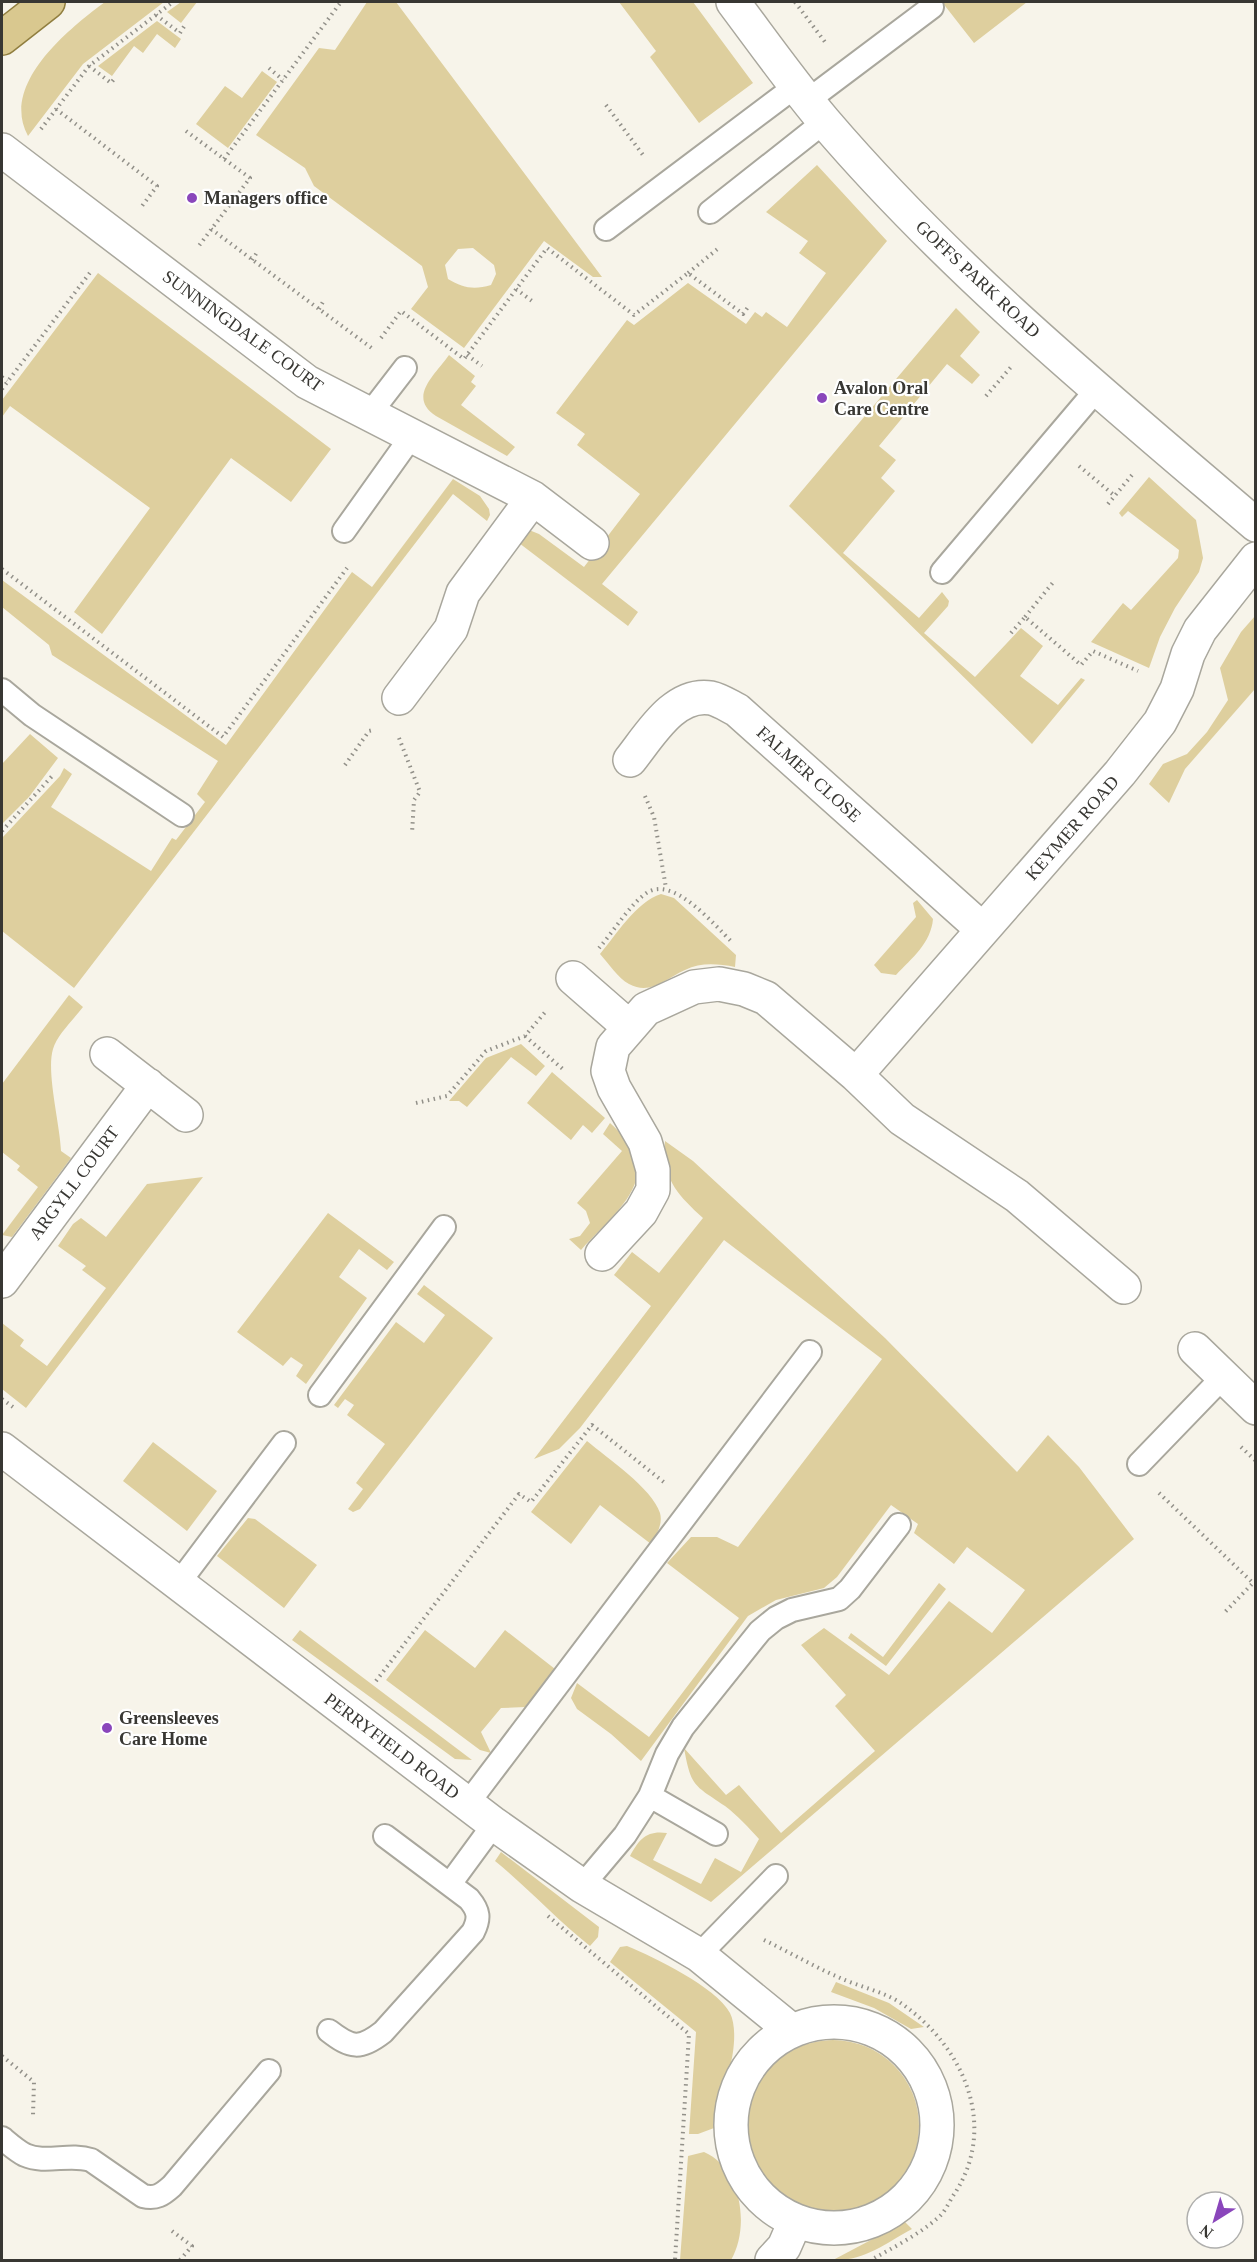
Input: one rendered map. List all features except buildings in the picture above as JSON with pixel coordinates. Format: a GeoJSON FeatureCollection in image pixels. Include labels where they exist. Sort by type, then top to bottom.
{"type":"FeatureCollection","features":[{"type":"Feature","properties":{"kind":"main road"},"geometry":{"type":"LineString","coordinates":[[2,38],[48,2]]}},
{"type":"Feature","properties":{"kind":"street","name":"GOFFS PARK ROAD"},"geometry":{"type":"LineString","coordinates":[[734,2],[809,103],[885,189],[950,255],[1098,388],[1256,525]]}},
{"type":"Feature","properties":{"kind":"street","name":"SUNNINGDALE COURT"},"geometry":{"type":"LineString","coordinates":[[9,156],[307,382],[368,416],[533,498],[592,543]]}},
{"type":"Feature","properties":{"kind":"street"},"geometry":{"type":"LineString","coordinates":[[399,698],[451,629],[463,593],[533,498]]}},
{"type":"Feature","properties":{"kind":"street","name":"KEYMER ROAD"},"geometry":{"type":"LineString","coordinates":[[856,1075],[1120,773],[1160,722],[1200,630],[1256,559]]}},
{"type":"Feature","properties":{"kind":"street","name":"FALMER CLOSE"},"geometry":{"type":"LineString","coordinates":[[630,759],[665,716],[689,699],[712,698],[737,710],[982,929]]}},
{"type":"Feature","properties":{"kind":"street"},"geometry":{"type":"LineString","coordinates":[[573,978],[628,1026]]}},
{"type":"Feature","properties":{"kind":"street"},"geometry":{"type":"LineString","coordinates":[[602,1254],[641,1212],[653,1190],[653,1170],[645,1142],[614,1088],[608,1071],[613,1047],[628,1026],[646,1009],[694,987],[719,984],[744,989],[766,998],[856,1075],[902,1119],[1017,1196],[1124,1287]]}},
{"type":"Feature","properties":{"kind":"street"},"geometry":{"type":"LineString","coordinates":[[107,1054],[186,1115]]}},
{"type":"Feature","properties":{"kind":"street","name":"ARGYLL COURT"},"geometry":{"type":"LineString","coordinates":[[2,1281],[148,1084]]}},
{"type":"Feature","properties":{"kind":"street"},"geometry":{"type":"LineString","coordinates":[[1195,1349],[1256,1408]]}},
{"type":"Feature","properties":{"kind":"street","name":"PERRYFIELD ROAD"},"geometry":{"type":"LineString","coordinates":[[2,1449],[494,1824],[582,1886],[699,1955],[791,2030]]}},
{"type":"Feature","properties":{"kind":"street"},"geometry":{"type":"LineString","coordinates":[[824,2021],[858,2023],[889,2037],[914,2059],[931,2089],[938,2123],[933,2157],[917,2188],[892,2212],[860,2226],[825,2228],[795,2222],[763,2201],[742,2173],[731,2141],[731,2108],[742,2075],[763,2048],[791,2030],[824,2021]]}},
{"type":"Feature","properties":{"kind":"street"},"geometry":{"type":"LineString","coordinates":[[772,2260],[784,2247],[795,2222]]}},
{"type":"Feature","properties":{"kind":"lane"},"geometry":{"type":"LineString","coordinates":[[710,212],[809,103],[932,7]]}},
{"type":"Feature","properties":{"kind":"lane"},"geometry":{"type":"LineString","coordinates":[[606,229],[666,184],[809,103]]}},
{"type":"Feature","properties":{"kind":"lane"},"geometry":{"type":"LineString","coordinates":[[368,416],[405,368]]}},
{"type":"Feature","properties":{"kind":"lane"},"geometry":{"type":"LineString","coordinates":[[942,572],[1098,388]]}},
{"type":"Feature","properties":{"kind":"lane"},"geometry":{"type":"LineString","coordinates":[[345,531],[411,437]]}},
{"type":"Feature","properties":{"kind":"lane"},"geometry":{"type":"LineString","coordinates":[[2,690],[73,742],[182,815]]}},
{"type":"Feature","properties":{"kind":"lane"},"geometry":{"type":"LineString","coordinates":[[320,1395],[444,1227]]}},
{"type":"Feature","properties":{"kind":"lane"},"geometry":{"type":"LineString","coordinates":[[468,1803],[810,1352]]}},
{"type":"Feature","properties":{"kind":"lane"},"geometry":{"type":"LineString","coordinates":[[1143,1460],[1223,1377]]}},
{"type":"Feature","properties":{"kind":"lane"},"geometry":{"type":"LineString","coordinates":[[178,1584],[284,1443]]}},
{"type":"Feature","properties":{"kind":"lane"},"geometry":{"type":"LineString","coordinates":[[582,1886],[625,1835],[650,1796],[667,1754],[683,1727],[760,1631],[792,1610],[839,1599],[850,1589],[899,1525]]}},
{"type":"Feature","properties":{"kind":"lane"},"geometry":{"type":"LineString","coordinates":[[650,1796],[716,1834]]}},
{"type":"Feature","properties":{"kind":"lane"},"geometry":{"type":"LineString","coordinates":[[450,1884],[494,1824]]}},
{"type":"Feature","properties":{"kind":"lane"},"geometry":{"type":"LineString","coordinates":[[329,2031],[346,2043],[358,2045],[371,2041],[383,2032],[473,1932],[479,1920],[477,1909],[450,1884],[385,1836]]}},
{"type":"Feature","properties":{"kind":"lane"},"geometry":{"type":"LineString","coordinates":[[699,1955],[776,1876]]}},
{"type":"Feature","properties":{"kind":"lane"},"geometry":{"type":"LineString","coordinates":[[2,2138],[25,2155],[44,2158],[81,2156],[91,2160],[143,2196],[153,2199],[163,2195],[172,2186],[269,2071]]}},
{"type":"Feature","properties":{"kind":"path"},"geometry":{"type":"LineString","coordinates":[[9,156],[56,109],[89,66],[173,2]]}},
{"type":"Feature","properties":{"kind":"path"},"geometry":{"type":"LineString","coordinates":[[224,159],[341,2]]}},
{"type":"Feature","properties":{"kind":"path"},"geometry":{"type":"LineString","coordinates":[[795,2],[847,72]]}},
{"type":"Feature","properties":{"kind":"path"},"geometry":{"type":"LineString","coordinates":[[156,15],[180,33],[184,25]]}},
{"type":"Feature","properties":{"kind":"path"},"geometry":{"type":"LineString","coordinates":[[89,66],[111,83],[115,78]]}},
{"type":"Feature","properties":{"kind":"path"},"geometry":{"type":"LineString","coordinates":[[269,68],[283,80]]}},
{"type":"Feature","properties":{"kind":"path"},"geometry":{"type":"LineString","coordinates":[[606,105],[666,184]]}},
{"type":"Feature","properties":{"kind":"path"},"geometry":{"type":"LineString","coordinates":[[56,109],[157,186],[140,209]]}},
{"type":"Feature","properties":{"kind":"path"},"geometry":{"type":"LineString","coordinates":[[186,131],[250,178],[198,248]]}},
{"type":"Feature","properties":{"kind":"path"},"geometry":{"type":"LineString","coordinates":[[211,229],[372,350],[401,311],[464,359],[547,248],[634,315],[720,248]]}},
{"type":"Feature","properties":{"kind":"path"},"geometry":{"type":"LineString","coordinates":[[2,389],[117,238]]}},
{"type":"Feature","properties":{"kind":"path"},"geometry":{"type":"LineString","coordinates":[[252,260],[258,250]]}},
{"type":"Feature","properties":{"kind":"path"},"geometry":{"type":"LineString","coordinates":[[688,273],[743,314],[748,307]]}},
{"type":"Feature","properties":{"kind":"path"},"geometry":{"type":"LineString","coordinates":[[516,289],[532,301]]}},
{"type":"Feature","properties":{"kind":"path"},"geometry":{"type":"LineString","coordinates":[[319,309],[324,300]]}},
{"type":"Feature","properties":{"kind":"path"},"geometry":{"type":"LineString","coordinates":[[467,355],[482,366]]}},
{"type":"Feature","properties":{"kind":"path"},"geometry":{"type":"LineString","coordinates":[[2,377],[7,381]]}},
{"type":"Feature","properties":{"kind":"path"},"geometry":{"type":"LineString","coordinates":[[1052,443],[1115,496]]}},
{"type":"Feature","properties":{"kind":"path"},"geometry":{"type":"LineString","coordinates":[[2,569],[223,737],[361,548],[345,531]]}},
{"type":"Feature","properties":{"kind":"path"},"geometry":{"type":"LineString","coordinates":[[1011,633],[1055,580]]}},
{"type":"Feature","properties":{"kind":"path"},"geometry":{"type":"LineString","coordinates":[[1025,617],[1081,665],[1093,651],[1176,689]]}},
{"type":"Feature","properties":{"kind":"path"},"geometry":{"type":"LineString","coordinates":[[399,698],[416,713],[399,736],[420,792],[414,800],[412,833]]}},
{"type":"Feature","properties":{"kind":"path"},"geometry":{"type":"LineString","coordinates":[[345,765],[369,731],[379,729]]}},
{"type":"Feature","properties":{"kind":"path"},"geometry":{"type":"LineString","coordinates":[[2,831],[55,772],[73,742]]}},
{"type":"Feature","properties":{"kind":"path"},"geometry":{"type":"LineString","coordinates":[[630,759],[654,817],[666,888]]}},
{"type":"Feature","properties":{"kind":"path"},"geometry":{"type":"LineString","coordinates":[[376,1682],[519,1494],[531,1502],[592,1425],[694,1505]]}},
{"type":"Feature","properties":{"kind":"path"},"geometry":{"type":"LineString","coordinates":[[1143,1460],[1170,1480],[1159,1493],[1253,1583],[1225,1612]]}},
{"type":"Feature","properties":{"kind":"path"},"geometry":{"type":"LineString","coordinates":[[467,1562],[473,1566]]}},
{"type":"Feature","properties":{"kind":"path"},"geometry":{"type":"LineString","coordinates":[[2,2056],[34,2082],[32,2112],[35,2119]]}},
{"type":"Feature","properties":{"kind":"shaded area"},"geometry":{"type":"Polygon","coordinates":[[[105,2],[164,2],[83,64],[28,136],[22,117],[23,97],[30,79],[42,60],[57,43],[105,2]]]}},
{"type":"Feature","properties":{"kind":"shaded area"},"geometry":{"type":"Polygon","coordinates":[[[181,2],[197,2],[181,23],[167,12],[181,2]]]}},
{"type":"Feature","properties":{"kind":"shaded area"},"geometry":{"type":"Polygon","coordinates":[[[367,2],[396,2],[602,277],[593,277],[544,241],[464,348],[411,309],[428,287],[422,266],[314,186],[305,168],[256,135],[319,48],[335,50],[367,2]],[[473,248],[458,249],[445,265],[448,279],[474,288],[491,285],[496,274],[494,265],[473,248]]]}},
{"type":"Feature","properties":{"kind":"shaded area"},"geometry":{"type":"Polygon","coordinates":[[[619,2],[693,2],[753,83],[699,123],[650,57],[656,51],[619,2]]]}},
{"type":"Feature","properties":{"kind":"shaded area"},"geometry":{"type":"Polygon","coordinates":[[[942,2],[1027,2],[974,43],[942,2]]]}},
{"type":"Feature","properties":{"kind":"shaded area"},"geometry":{"type":"Polygon","coordinates":[[[157,21],[181,39],[175,48],[157,34],[143,53],[134,46],[112,76],[98,66],[157,21]]]}},
{"type":"Feature","properties":{"kind":"shaded area"},"geometry":{"type":"Polygon","coordinates":[[[262,71],[277,82],[228,148],[196,124],[225,86],[242,98],[262,71]]]}},
{"type":"Feature","properties":{"kind":"shaded area"},"geometry":{"type":"Polygon","coordinates":[[[817,165],[887,241],[602,584],[638,612],[628,626],[519,543],[529,530],[539,534],[584,567],[640,494],[577,445],[585,434],[556,413],[627,320],[634,325],[688,283],[746,324],[755,312],[762,317],[766,312],[787,327],[826,273],[799,253],[808,241],[766,212],[817,165]]]}},
{"type":"Feature","properties":{"kind":"shaded area"},"geometry":{"type":"Polygon","coordinates":[[[98,273],[331,449],[291,502],[231,458],[102,634],[74,612],[150,508],[10,406],[2,417],[2,400],[98,273]]]}},
{"type":"Feature","properties":{"kind":"shaded area"},"geometry":{"type":"Polygon","coordinates":[[[956,308],[980,332],[960,356],[980,375],[972,384],[947,364],[879,446],[896,460],[881,478],[895,491],[843,553],[919,618],[942,592],[949,601],[948,606],[924,633],[975,677],[1021,628],[1043,646],[1020,676],[1058,705],[1081,678],[1085,680],[1032,744],[789,506],[956,308]]]}},
{"type":"Feature","properties":{"kind":"shaded area"},"geometry":{"type":"Polygon","coordinates":[[[449,355],[475,376],[471,382],[476,386],[461,405],[515,447],[507,456],[436,416],[428,409],[424,401],[426,386],[449,355]]]}},
{"type":"Feature","properties":{"kind":"shaded area"},"geometry":{"type":"Polygon","coordinates":[[[1149,477],[1196,520],[1203,558],[1199,572],[1175,608],[1160,637],[1149,668],[1091,642],[1123,603],[1131,610],[1178,558],[1179,550],[1128,511],[1122,517],[1119,513],[1149,477]]]}},
{"type":"Feature","properties":{"kind":"shaded area"},"geometry":{"type":"Polygon","coordinates":[[[453,479],[480,496],[489,509],[490,515],[487,521],[453,494],[74,988],[2,931],[2,838],[60,776],[64,768],[72,774],[51,807],[151,871],[172,838],[176,840],[205,802],[197,794],[218,761],[52,655],[49,645],[2,607],[2,580],[226,745],[352,572],[372,587],[453,479]]]}},
{"type":"Feature","properties":{"kind":"shaded area"},"geometry":{"type":"Polygon","coordinates":[[[1255,616],[1255,689],[1185,769],[1169,803],[1149,784],[1163,764],[1187,754],[1207,732],[1228,700],[1220,668],[1241,632],[1255,616]]]}},
{"type":"Feature","properties":{"kind":"shaded area"},"geometry":{"type":"Polygon","coordinates":[[[30,734],[58,758],[29,797],[2,824],[2,764],[30,734]]]}},
{"type":"Feature","properties":{"kind":"shaded area"},"geometry":{"type":"Polygon","coordinates":[[[661,894],[674,898],[736,955],[735,967],[697,966],[644,988],[629,984],[617,975],[600,954],[635,911],[661,894]]]}},
{"type":"Feature","properties":{"kind":"shaded area"},"geometry":{"type":"Polygon","coordinates":[[[917,900],[933,919],[929,935],[920,950],[896,975],[881,973],[874,965],[916,917],[913,903],[917,900]]]}},
{"type":"Feature","properties":{"kind":"shaded area"},"geometry":{"type":"Polygon","coordinates":[[[69,995],[83,1007],[55,1044],[51,1071],[61,1151],[71,1158],[12,1237],[2,1235],[38,1187],[17,1170],[20,1166],[2,1152],[2,1084],[69,995]]]}},
{"type":"Feature","properties":{"kind":"shaded area"},"geometry":{"type":"Polygon","coordinates":[[[521,1044],[545,1066],[536,1076],[511,1057],[467,1107],[459,1101],[449,1101],[486,1058],[521,1044]]]}},
{"type":"Feature","properties":{"kind":"shaded area"},"geometry":{"type":"Polygon","coordinates":[[[552,1072],[605,1118],[592,1133],[583,1125],[571,1140],[527,1103],[552,1072]]]}},
{"type":"Feature","properties":{"kind":"shaded area"},"geometry":{"type":"Polygon","coordinates":[[[610,1123],[627,1142],[636,1159],[637,1175],[632,1190],[623,1205],[581,1250],[569,1239],[580,1236],[590,1223],[586,1211],[577,1203],[622,1151],[603,1134],[610,1123]]]}},
{"type":"Feature","properties":{"kind":"shaded area"},"geometry":{"type":"Polygon","coordinates":[[[665,1141],[693,1161],[885,1338],[1017,1472],[1048,1435],[1079,1467],[1134,1539],[711,1902],[630,1856],[644,1837],[654,1833],[667,1833],[653,1860],[701,1884],[715,1858],[741,1872],[759,1839],[734,1813],[700,1789],[689,1771],[684,1748],[726,1795],[739,1785],[781,1833],[875,1751],[835,1706],[846,1695],[801,1645],[824,1628],[889,1675],[949,1601],[992,1633],[1025,1590],[967,1547],[954,1564],[914,1533],[918,1524],[891,1505],[837,1577],[824,1588],[776,1600],[748,1616],[641,1761],[611,1734],[577,1709],[571,1698],[577,1683],[649,1737],[739,1618],[667,1563],[691,1537],[717,1537],[738,1547],[882,1359],[724,1240],[580,1428],[559,1449],[534,1459],[651,1306],[614,1275],[632,1252],[659,1273],[703,1218],[673,1185],[666,1166],[665,1141]]]}},
{"type":"Feature","properties":{"kind":"shaded area"},"geometry":{"type":"Polygon","coordinates":[[[203,1177],[26,1408],[2,1389],[2,1323],[24,1340],[20,1346],[47,1366],[106,1288],[82,1270],[86,1266],[58,1246],[73,1224],[81,1218],[106,1237],[147,1184],[203,1177]]]}},
{"type":"Feature","properties":{"kind":"shaded area"},"geometry":{"type":"Polygon","coordinates":[[[328,1213],[394,1262],[387,1270],[359,1249],[339,1277],[367,1298],[306,1384],[296,1376],[303,1365],[291,1357],[283,1366],[237,1332],[328,1213]]]}},
{"type":"Feature","properties":{"kind":"shaded area"},"geometry":{"type":"Polygon","coordinates":[[[424,1285],[493,1338],[360,1509],[353,1512],[348,1509],[363,1489],[356,1483],[385,1444],[347,1415],[354,1405],[345,1399],[338,1408],[334,1405],[396,1322],[424,1343],[445,1315],[417,1294],[424,1285]]]}},
{"type":"Feature","properties":{"kind":"shaded area"},"geometry":{"type":"Polygon","coordinates":[[[587,1441],[639,1484],[655,1503],[661,1521],[651,1544],[600,1505],[571,1544],[531,1512],[587,1441]]]}},
{"type":"Feature","properties":{"kind":"shaded area"},"geometry":{"type":"Polygon","coordinates":[[[153,1442],[217,1491],[187,1531],[123,1481],[153,1442]]]}},
{"type":"Feature","properties":{"kind":"shaded area"},"geometry":{"type":"Polygon","coordinates":[[[248,1518],[255,1519],[317,1565],[284,1608],[217,1556],[248,1518]]]}},
{"type":"Feature","properties":{"kind":"shaded area"},"geometry":{"type":"Polygon","coordinates":[[[939,1583],[946,1589],[886,1666],[848,1638],[851,1633],[883,1657],[939,1583]]]}},
{"type":"Feature","properties":{"kind":"shaded area"},"geometry":{"type":"Polygon","coordinates":[[[300,1630],[472,1760],[455,1759],[292,1640],[300,1630]]]}},
{"type":"Feature","properties":{"kind":"shaded area"},"geometry":{"type":"Polygon","coordinates":[[[425,1630],[475,1668],[505,1630],[555,1669],[525,1707],[501,1708],[481,1732],[491,1753],[480,1750],[386,1680],[425,1630]]]}},
{"type":"Feature","properties":{"kind":"shaded area"},"geometry":{"type":"Polygon","coordinates":[[[501,1852],[599,1927],[598,1937],[590,1946],[495,1861],[501,1852]]]}},
{"type":"Feature","properties":{"kind":"shaded area"},"geometry":{"type":"Polygon","coordinates":[[[627,1946],[653,1957],[698,1983],[723,2003],[730,2013],[734,2032],[733,2054],[718,2104],[714,2128],[698,2134],[689,2134],[696,2032],[610,1962],[620,1947],[627,1946]]]}},
{"type":"Feature","properties":{"kind":"shaded area"},"geometry":{"type":"Polygon","coordinates":[[[836,1982],[889,2003],[924,2027],[911,2029],[874,2008],[831,1992],[836,1982]]]}},
{"type":"Feature","properties":{"kind":"shaded area"},"geometry":{"type":"Polygon","coordinates":[[[833,2040],[866,2047],[894,2065],[912,2093],[919,2126],[912,2159],[894,2187],[866,2205],[833,2212],[800,2205],[772,2187],[754,2159],[747,2126],[754,2093],[772,2065],[800,2047],[833,2040]]]}},
{"type":"Feature","properties":{"kind":"shaded area"},"geometry":{"type":"Polygon","coordinates":[[[704,2152],[717,2160],[727,2171],[739,2200],[740,2232],[731,2260],[680,2260],[688,2156],[704,2152]]]}},
{"type":"Feature","properties":{"kind":"shaded area"},"geometry":{"type":"Polygon","coordinates":[[[905,2222],[912,2229],[865,2255],[833,2260],[905,2222]]]}},
{"type":"Feature","properties":{"kind":"place","name":"Managers office"},"geometry":{"type":"Point","coordinates":[192,198]}},
{"type":"Feature","properties":{"kind":"place","name":"Avalon Oral Care Centre"},"geometry":{"type":"Point","coordinates":[822,398]}},
{"type":"Feature","properties":{"kind":"place","name":"Greensleeves Care Home"},"geometry":{"type":"Point","coordinates":[107,1728]}}]}
